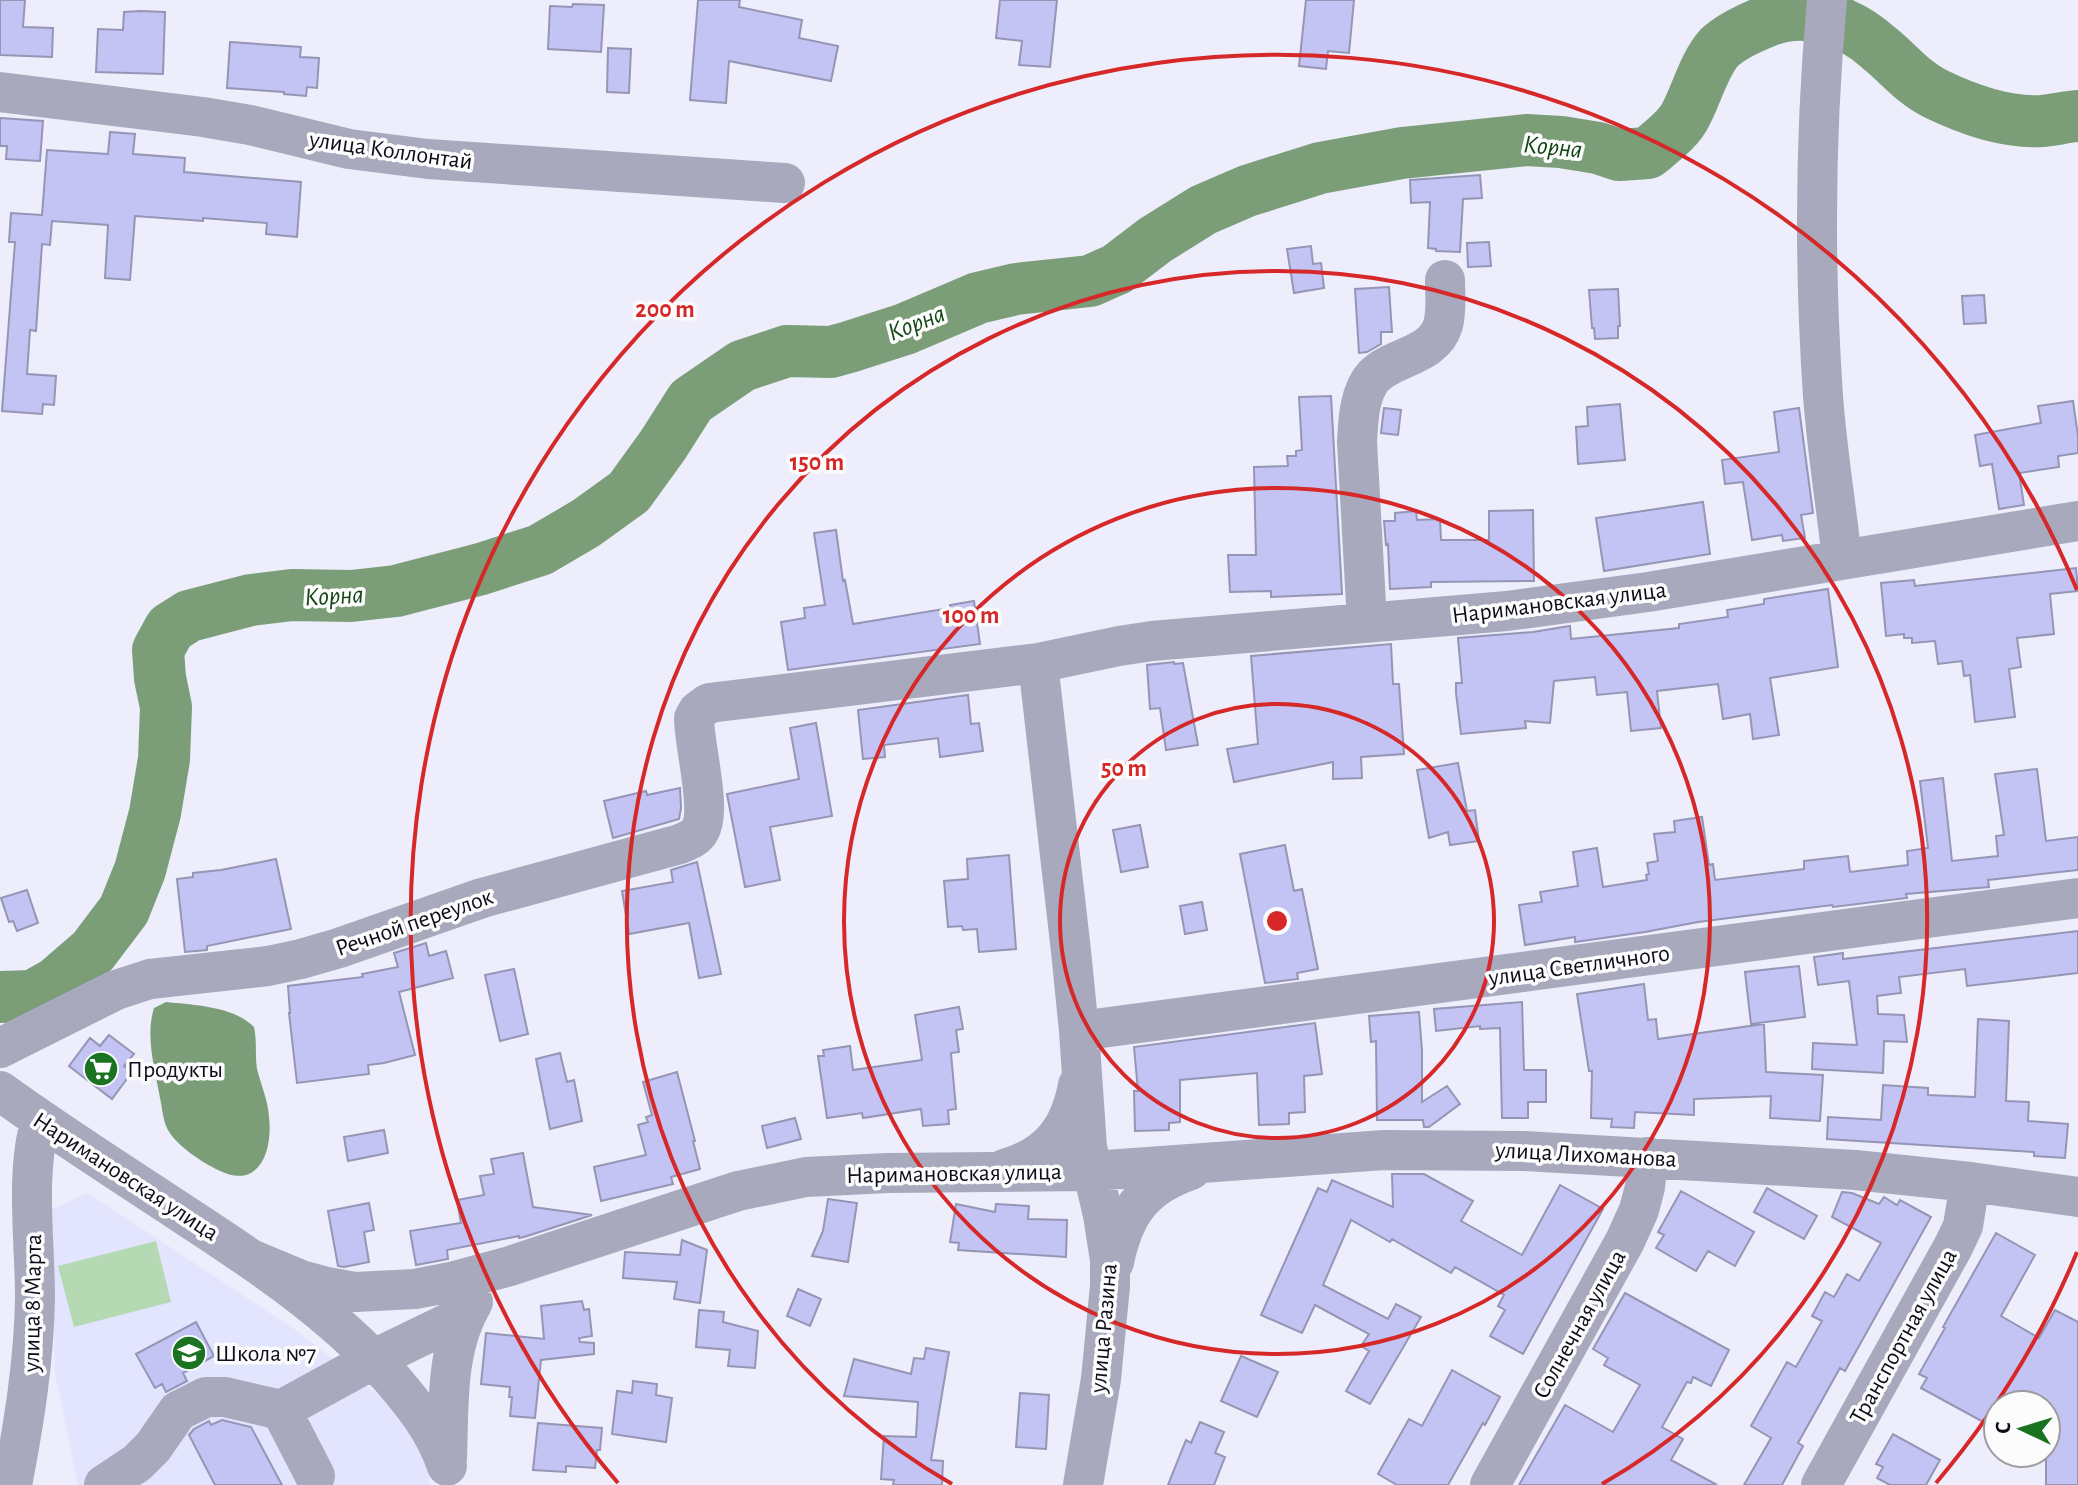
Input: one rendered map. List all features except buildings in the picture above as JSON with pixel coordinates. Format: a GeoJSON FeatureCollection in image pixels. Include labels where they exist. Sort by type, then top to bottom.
{"type":"FeatureCollection","features":[{"type":"Feature","properties":{"kind":"street"},"geometry":{"type":"LineString","coordinates":[[1827,0],[1817,224],[1823,398],[1842,559]]}},
{"type":"Feature","properties":{"kind":"street","name":"улица Коллонтай"},"geometry":{"type":"LineString","coordinates":[[0,92],[203,117],[349,149],[414,158],[785,183]]}},
{"type":"Feature","properties":{"kind":"street"},"geometry":{"type":"LineString","coordinates":[[1367,622],[1357,442],[1364,395],[1374,375],[1432,343],[1439,334],[1444,324],[1445,280]]}},
{"type":"Feature","properties":{"kind":"street","name":"Наримановская улица"},"geometry":{"type":"LineString","coordinates":[[709,703],[1038,663],[1152,641],[1523,609],[1648,592],[2078,521]]}},
{"type":"Feature","properties":{"kind":"street","name":"Наримановская улица"},"geometry":{"type":"LineString","coordinates":[[253,1260],[327,1287],[355,1292],[415,1289],[510,1266],[694,1204],[773,1182],[836,1174],[1092,1171],[1085,1134],[1080,1050],[1038,663]]}},
{"type":"Feature","properties":{"kind":"street","name":"Речной переулок"},"geometry":{"type":"LineString","coordinates":[[0,1048],[116,990],[150,979],[253,968],[301,959],[482,898],[680,844],[700,832],[704,811],[694,718],[709,703]]}},
{"type":"Feature","properties":{"kind":"street","name":"улица Светличного"},"geometry":{"type":"LineString","coordinates":[[1080,1050],[2078,898]]}},
{"type":"Feature","properties":{"kind":"street"},"geometry":{"type":"LineString","coordinates":[[990,1172],[1023,1163],[1046,1149],[1056,1138],[1071,1110],[1080,1050]]}},
{"type":"Feature","properties":{"kind":"street","name":"Наримановская улица"},"geometry":{"type":"LineString","coordinates":[[15,1105],[253,1260],[339,1326],[374,1359],[428,1424],[440,1444],[446,1476]]}},
{"type":"Feature","properties":{"kind":"street","name":"улица 8 Марта"},"geometry":{"type":"LineString","coordinates":[[12,1485],[29,1389],[34,1337],[33,1172],[36,1137],[15,1105]]}},
{"type":"Feature","properties":{"kind":"street","name":"улица Лихоманова"},"geometry":{"type":"LineString","coordinates":[[1092,1171],[1325,1153],[1451,1149],[1855,1170],[2078,1197]]}},
{"type":"Feature","properties":{"kind":"street","name":"Солнечная улица"},"geometry":{"type":"LineString","coordinates":[[1490,1485],[1625,1241],[1639,1210],[1648,1157]]}},
{"type":"Feature","properties":{"kind":"street"},"geometry":{"type":"LineString","coordinates":[[1110,1286],[1119,1239],[1137,1204],[1164,1180],[1213,1162]]}},
{"type":"Feature","properties":{"kind":"street","name":"улица Разина"},"geometry":{"type":"LineString","coordinates":[[1083,1485],[1101,1379],[1110,1286],[1108,1239],[1092,1171]]}},
{"type":"Feature","properties":{"kind":"street","name":"Транспортная улица"},"geometry":{"type":"LineString","coordinates":[[1821,1485],[1953,1247],[1963,1226],[1970,1182]]}},
{"type":"Feature","properties":{"kind":"street","name":"Наримановская улица"},"geometry":{"type":"LineString","coordinates":[[446,1476],[455,1343],[475,1298],[510,1266]]}},
{"type":"Feature","properties":{"kind":"street"},"geometry":{"type":"LineString","coordinates":[[118,1481],[153,1447],[178,1411],[206,1397],[225,1397],[281,1410],[374,1359],[465,1315]]}},
{"type":"Feature","properties":{"kind":"street"},"geometry":{"type":"LineString","coordinates":[[281,1410],[315,1476]]}},
{"type":"Feature","properties":{"kind":"shaded area"},"geometry":{"type":"Polygon","coordinates":[[[166,1002],[224,1011],[254,1027],[257,1069],[270,1130],[265,1154],[253,1171],[232,1175],[218,1170],[182,1146],[167,1128],[150,1030],[154,1008],[166,1002]]]}},
{"type":"Feature","properties":{"kind":"shaded area","name":"Школа №7"},"geometry":{"type":"Polygon","coordinates":[[[88,1193],[300,1333],[406,1417],[430,1469],[429,1485],[78,1485],[55,1373],[52,1209],[88,1193]]]}},
{"type":"Feature","properties":{"kind":"shaded area"},"geometry":{"type":"Polygon","coordinates":[[[156,1241],[171,1302],[74,1327],[58,1266],[156,1241]]]}},
{"type":"Feature","properties":{"kind":"waterway","name":"Корна"},"geometry":{"type":"LineString","coordinates":[[0,997],[33,996],[56,983],[93,951],[124,910],[140,870],[155,813],[164,759],[166,707],[158,650],[170,628],[189,616],[251,600],[292,595],[351,596],[396,591],[540,550],[586,523],[629,492],[691,401],[742,366],[787,351],[831,352],[849,347],[905,329],[978,298],[1016,289],[1090,281],[1117,269],[1155,240],[1203,210],[1247,191],[1320,168],[1402,153],[1526,140],[1561,142],[1619,155],[1648,153],[1683,120],[1705,70],[1719,48],[1748,29],[1782,17],[1812,16],[1840,23],[1867,38],[1928,89],[1974,110],[2029,121],[2078,116]]}},
{"type":"Feature","properties":{"kind":"place","name":"Продукты"},"geometry":{"type":"Point","coordinates":[101,1069]}},
{"type":"Feature","properties":{"kind":"place","name":"Школа №7"},"geometry":{"type":"Point","coordinates":[189,1353]}}]}
